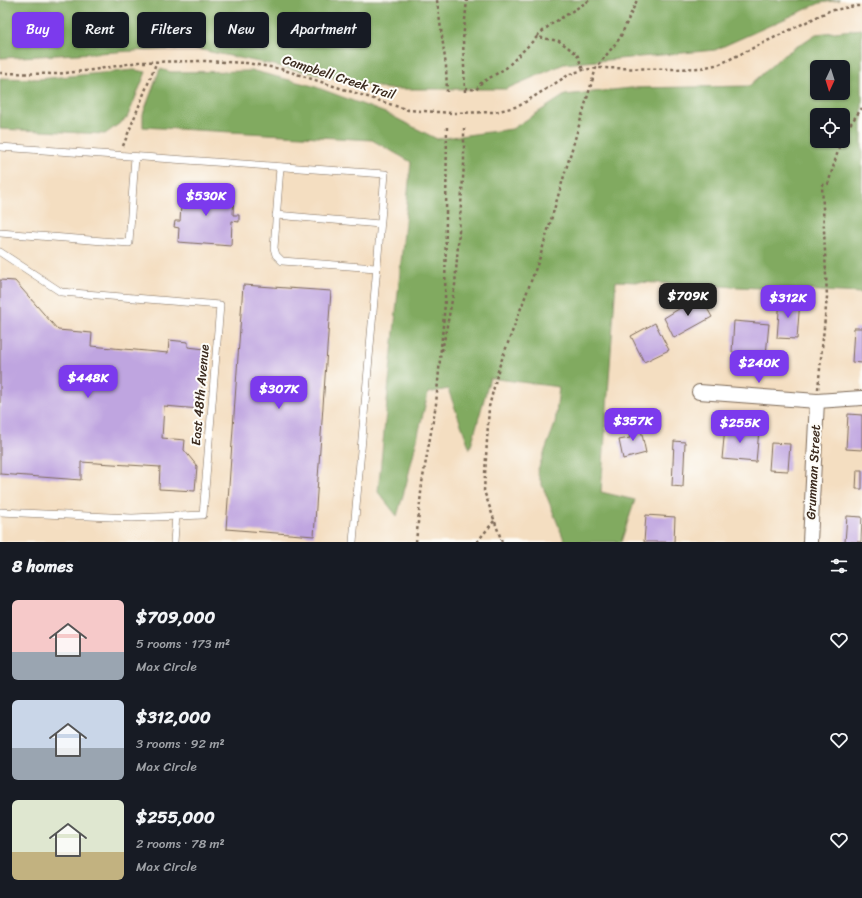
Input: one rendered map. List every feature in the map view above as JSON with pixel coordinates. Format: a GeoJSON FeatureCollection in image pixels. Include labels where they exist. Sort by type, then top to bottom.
{"type":"FeatureCollection","features":[{"type":"Feature","properties":{"kind":"street"},"geometry":{"type":"LineString","coordinates":[[699,392],[817,401],[862,398]]}},
{"type":"Feature","properties":{"kind":"street","name":"Grumman Street"},"geometry":{"type":"LineString","coordinates":[[810,542],[817,401]]}},
{"type":"Feature","properties":{"kind":"lane"},"geometry":{"type":"LineString","coordinates":[[0,147],[385,174],[353,542]]}},
{"type":"Feature","properties":{"kind":"lane"},"geometry":{"type":"LineString","coordinates":[[0,233],[129,243],[135,157]]}},
{"type":"Feature","properties":{"kind":"lane"},"geometry":{"type":"LineString","coordinates":[[280,167],[274,248],[276,255],[282,261],[376,268]]}},
{"type":"Feature","properties":{"kind":"lane"},"geometry":{"type":"LineString","coordinates":[[276,215],[380,224]]}},
{"type":"Feature","properties":{"kind":"lane","name":"East 48th Avenue"},"geometry":{"type":"LineString","coordinates":[[0,252],[61,292],[220,305],[203,515],[132,518],[0,512]]}},
{"type":"Feature","properties":{"kind":"lane"},"geometry":{"type":"LineString","coordinates":[[174,542],[176,515]]}},
{"type":"Feature","properties":{"kind":"path"},"geometry":{"type":"LineString","coordinates":[[437,0],[446,66],[447,92]]}},
{"type":"Feature","properties":{"kind":"path"},"geometry":{"type":"LineString","coordinates":[[467,0],[463,40],[465,90],[476,90],[481,83],[506,68],[550,25],[590,0]]}},
{"type":"Feature","properties":{"kind":"path"},"geometry":{"type":"LineString","coordinates":[[502,542],[484,491],[489,407],[499,367],[540,257],[596,68],[620,38],[637,0]]}},
{"type":"Feature","properties":{"kind":"path"},"geometry":{"type":"LineString","coordinates":[[537,37],[559,41],[577,54],[583,70],[596,68],[701,68],[720,64],[739,56],[829,12],[855,6],[862,6]]}},
{"type":"Feature","properties":{"kind":"path"},"geometry":{"type":"LineString","coordinates":[[120,155],[157,61]]}},
{"type":"Feature","properties":{"kind":"path","name":"Campbell Creek Trail"},"geometry":{"type":"LineString","coordinates":[[0,73],[56,74],[93,70],[138,62],[157,61],[247,62],[281,69],[408,110],[452,113],[495,112],[519,106],[570,74],[583,70]]}},
{"type":"Feature","properties":{"kind":"path"},"geometry":{"type":"LineString","coordinates":[[850,124],[862,108]]}},
{"type":"Feature","properties":{"kind":"path"},"geometry":{"type":"LineString","coordinates":[[416,542],[422,483],[436,404],[445,303],[447,126]]}},
{"type":"Feature","properties":{"kind":"path"},"geometry":{"type":"LineString","coordinates":[[440,363],[455,285],[464,165],[464,128]]}},
{"type":"Feature","properties":{"kind":"path"},"geometry":{"type":"LineString","coordinates":[[817,401],[826,297],[822,185],[828,184],[839,148]]}},
{"type":"Feature","properties":{"kind":"path"},"geometry":{"type":"LineString","coordinates":[[476,542],[494,521]]}},
{"type":"Feature","properties":{"kind":"green space"},"geometry":{"type":"Polygon","coordinates":[[[0,0],[840,0],[820,3],[715,50],[564,64],[506,89],[388,89],[192,48],[0,58],[0,0]]]}},
{"type":"Feature","properties":{"kind":"green space"},"geometry":{"type":"Polygon","coordinates":[[[862,29],[862,293],[616,281],[601,492],[635,500],[621,542],[565,542],[537,472],[555,424],[559,387],[490,378],[470,449],[448,389],[428,393],[397,516],[378,492],[411,162],[372,140],[143,127],[143,114],[160,69],[171,72],[254,71],[313,86],[388,114],[437,139],[512,129],[565,95],[631,88],[749,86],[781,57],[816,34],[862,29]]]}},
{"type":"Feature","properties":{"kind":"green space"},"geometry":{"type":"Polygon","coordinates":[[[134,70],[146,72],[127,118],[105,134],[0,129],[0,78],[39,79],[134,70]]]}},
{"type":"Feature","properties":{"kind":"building"},"geometry":{"type":"Polygon","coordinates":[[[182,188],[234,192],[233,215],[239,215],[239,222],[232,221],[231,246],[178,242],[179,228],[174,227],[175,221],[180,221],[182,188]]]}},
{"type":"Feature","properties":{"kind":"building"},"geometry":{"type":"Polygon","coordinates":[[[0,280],[15,281],[58,330],[92,333],[91,346],[168,353],[169,340],[188,342],[188,347],[205,349],[200,409],[164,406],[162,438],[185,440],[184,450],[197,466],[195,491],[159,489],[160,467],[81,462],[81,480],[0,474],[0,280]]]}},
{"type":"Feature","properties":{"kind":"building"},"geometry":{"type":"Polygon","coordinates":[[[243,285],[331,291],[314,536],[226,529],[243,285]]]}},
{"type":"Feature","properties":{"kind":"building"},"geometry":{"type":"Polygon","coordinates":[[[700,296],[712,317],[674,338],[664,318],[700,296]]]}},
{"type":"Feature","properties":{"kind":"building"},"geometry":{"type":"Polygon","coordinates":[[[780,298],[800,300],[797,339],[777,338],[780,298]]]}},
{"type":"Feature","properties":{"kind":"building"},"geometry":{"type":"Polygon","coordinates":[[[734,321],[769,324],[766,355],[732,352],[734,321]]]}},
{"type":"Feature","properties":{"kind":"building"},"geometry":{"type":"Polygon","coordinates":[[[655,323],[669,350],[644,362],[631,336],[655,323]]]}},
{"type":"Feature","properties":{"kind":"building"},"geometry":{"type":"Polygon","coordinates":[[[854,328],[862,328],[862,363],[852,362],[854,328]]]}},
{"type":"Feature","properties":{"kind":"building"},"geometry":{"type":"Polygon","coordinates":[[[848,414],[862,415],[862,450],[846,449],[848,414]]]}},
{"type":"Feature","properties":{"kind":"building"},"geometry":{"type":"Polygon","coordinates":[[[639,420],[646,453],[623,459],[619,440],[630,438],[627,423],[639,420]]]}},
{"type":"Feature","properties":{"kind":"building"},"geometry":{"type":"Polygon","coordinates":[[[725,427],[759,430],[756,462],[722,459],[725,427]]]}},
{"type":"Feature","properties":{"kind":"building"},"geometry":{"type":"Polygon","coordinates":[[[674,441],[685,442],[683,487],[672,486],[674,441]]]}},
{"type":"Feature","properties":{"kind":"building"},"geometry":{"type":"Polygon","coordinates":[[[771,443],[790,444],[788,471],[769,470],[771,443]]]}},
{"type":"Feature","properties":{"kind":"building"},"geometry":{"type":"Polygon","coordinates":[[[857,470],[862,470],[862,489],[856,489],[857,470]]]}},
{"type":"Feature","properties":{"kind":"building"},"geometry":{"type":"Polygon","coordinates":[[[646,515],[675,517],[674,542],[644,542],[646,515]]]}},
{"type":"Feature","properties":{"kind":"building"},"geometry":{"type":"Polygon","coordinates":[[[847,516],[862,517],[861,542],[845,542],[847,516]]]}}]}
